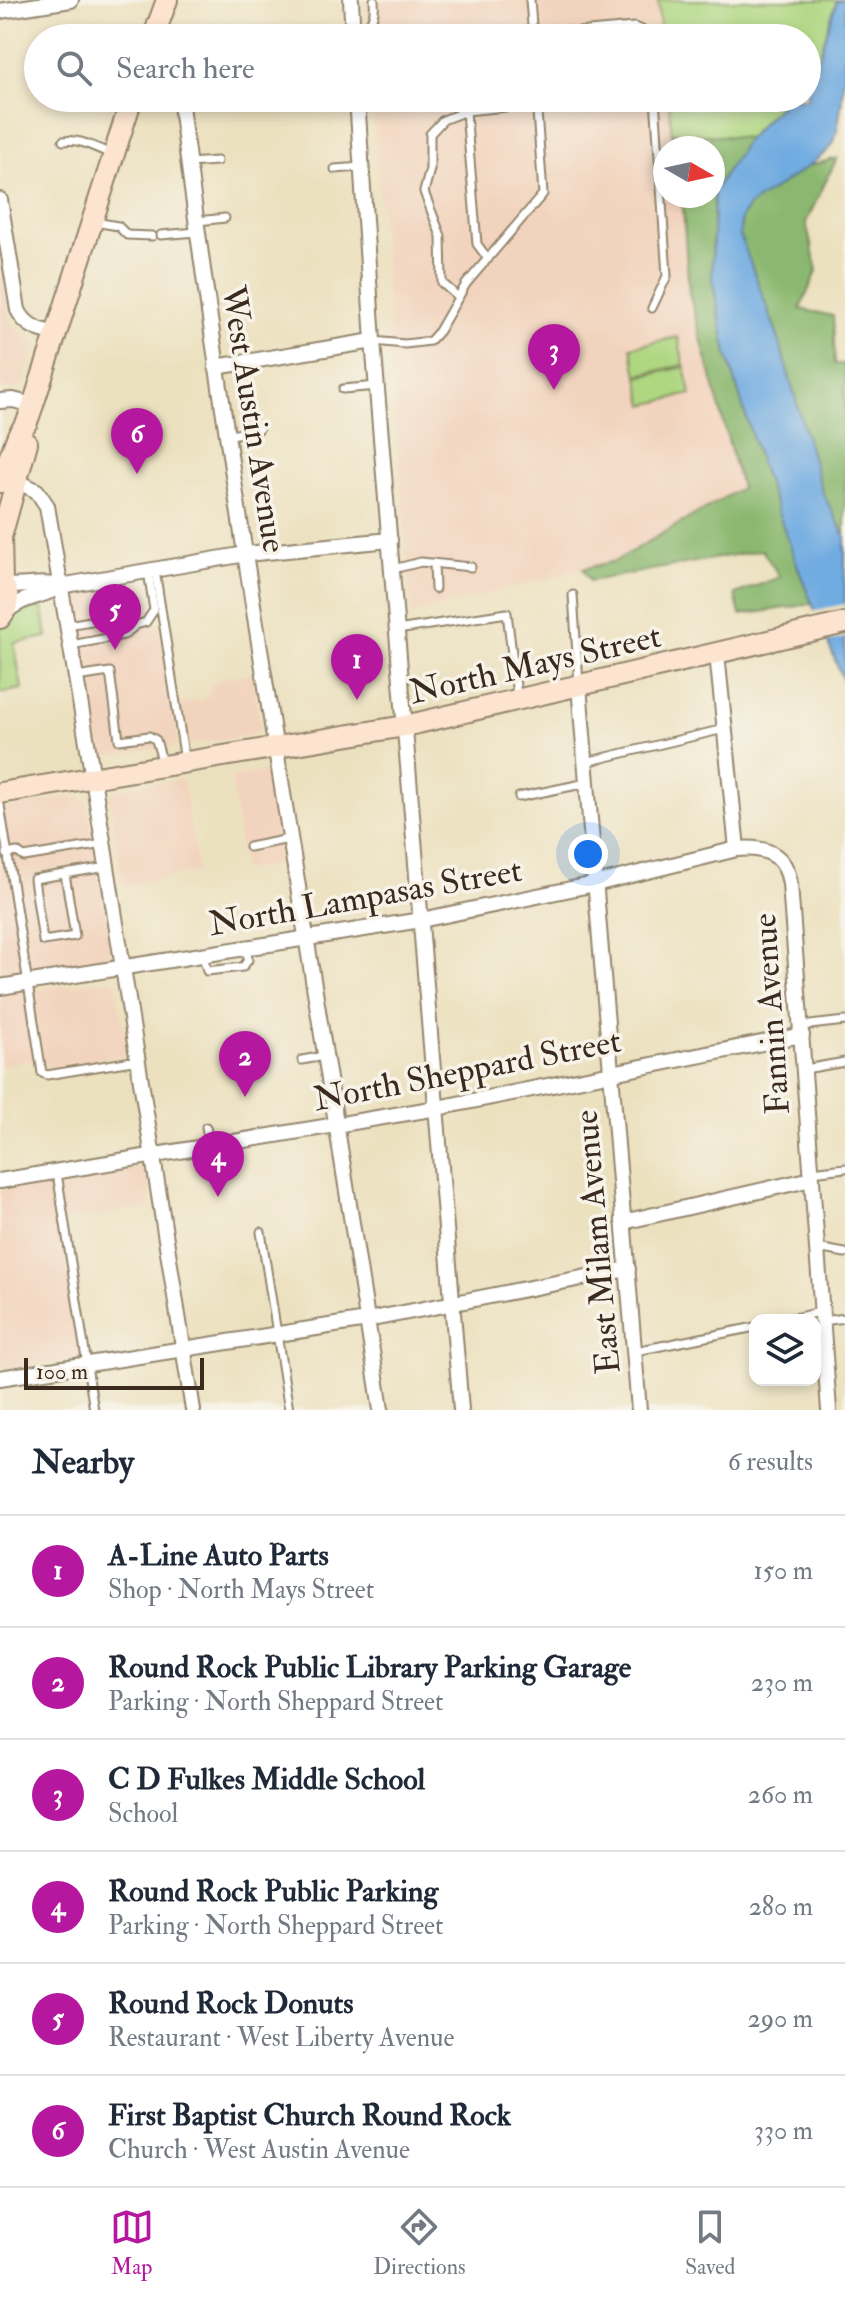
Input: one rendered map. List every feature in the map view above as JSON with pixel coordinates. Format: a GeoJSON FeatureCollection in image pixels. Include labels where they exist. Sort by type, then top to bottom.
{"type":"FeatureCollection","features":[{"type":"Feature","properties":{"kind":"main road"},"geometry":{"type":"LineString","coordinates":[[158,24],[167,0]]}},
{"type":"Feature","properties":{"kind":"main road"},"geometry":{"type":"LineString","coordinates":[[3,615],[8,595],[2,583],[3,526],[18,435],[30,413],[57,334],[128,112]]}},
{"type":"Feature","properties":{"kind":"main road","name":"North Mays Street"},"geometry":{"type":"LineString","coordinates":[[0,793],[405,726],[845,623]]}},
{"type":"Feature","properties":{"kind":"street"},"geometry":{"type":"LineString","coordinates":[[1,7],[71,0]]}},
{"type":"Feature","properties":{"kind":"street"},"geometry":{"type":"LineString","coordinates":[[351,0],[352,24]]}},
{"type":"Feature","properties":{"kind":"street","name":"West Austin Avenue"},"geometry":{"type":"LineString","coordinates":[[182,112],[216,367],[274,749],[381,1410]]}},
{"type":"Feature","properties":{"kind":"street"},"geometry":{"type":"LineString","coordinates":[[358,112],[373,341],[461,1410]]}},
{"type":"Feature","properties":{"kind":"street"},"geometry":{"type":"LineString","coordinates":[[0,204],[18,310],[31,327],[57,334]]}},
{"type":"Feature","properties":{"kind":"street"},"geometry":{"type":"LineString","coordinates":[[216,367],[373,341]]}},
{"type":"Feature","properties":{"kind":"street"},"geometry":{"type":"LineString","coordinates":[[0,401],[13,400],[30,413]]}},
{"type":"Feature","properties":{"kind":"street"},"geometry":{"type":"LineString","coordinates":[[9,482],[37,491],[47,506],[193,1410]]}},
{"type":"Feature","properties":{"kind":"street"},"geometry":{"type":"LineString","coordinates":[[2,583],[20,587],[49,583],[60,586],[246,554],[390,540]]}},
{"type":"Feature","properties":{"kind":"street"},"geometry":{"type":"LineString","coordinates":[[1,558],[21,578],[38,585]]}},
{"type":"Feature","properties":{"kind":"street"},"geometry":{"type":"LineString","coordinates":[[3,615],[19,601],[50,593],[60,586]]}},
{"type":"Feature","properties":{"kind":"street"},"geometry":{"type":"LineString","coordinates":[[717,654],[737,849]]}},
{"type":"Feature","properties":{"kind":"street","name":"East Milam Avenue"},"geometry":{"type":"LineString","coordinates":[[579,686],[639,1410]]}},
{"type":"Feature","properties":{"kind":"street","name":"Fannin Avenue"},"geometry":{"type":"LineString","coordinates":[[737,849],[751,848],[774,853],[789,874],[821,1314]]}},
{"type":"Feature","properties":{"kind":"street","name":"North Lampasas Street"},"geometry":{"type":"LineString","coordinates":[[0,987],[421,920],[595,884],[737,849]]}},
{"type":"Feature","properties":{"kind":"street","name":"North Sheppard Street"},"geometry":{"type":"LineString","coordinates":[[0,1181],[437,1108],[802,1031]]}},
{"type":"Feature","properties":{"kind":"street"},"geometry":{"type":"LineString","coordinates":[[623,1222],[812,1176]]}},
{"type":"Feature","properties":{"kind":"street"},"geometry":{"type":"LineString","coordinates":[[0,1378],[367,1320],[628,1269]]}},
{"type":"Feature","properties":{"kind":"street","name":"Fannin Avenue"},"geometry":{"type":"LineString","coordinates":[[821,1317],[829,1410]]}},
{"type":"Feature","properties":{"kind":"lane"},"geometry":{"type":"LineString","coordinates":[[370,24],[374,0]]}},
{"type":"Feature","properties":{"kind":"lane"},"geometry":{"type":"LineString","coordinates":[[530,0],[532,24]]}},
{"type":"Feature","properties":{"kind":"lane"},"geometry":{"type":"LineString","coordinates":[[458,297],[442,283],[441,236],[424,192],[430,169],[430,134],[443,120],[463,112]]}},
{"type":"Feature","properties":{"kind":"lane"},"geometry":{"type":"LineString","coordinates":[[466,112],[477,244],[488,259]]}},
{"type":"Feature","properties":{"kind":"lane"},"geometry":{"type":"LineString","coordinates":[[373,341],[405,344],[430,341],[466,284],[543,194],[537,112]]}},
{"type":"Feature","properties":{"kind":"lane"},"geometry":{"type":"LineString","coordinates":[[652,308],[667,276],[656,112]]}},
{"type":"Feature","properties":{"kind":"lane"},"geometry":{"type":"LineString","coordinates":[[63,141],[77,139],[94,149],[114,155]]}},
{"type":"Feature","properties":{"kind":"lane"},"geometry":{"type":"LineString","coordinates":[[188,163],[217,161]]}},
{"type":"Feature","properties":{"kind":"lane"},"geometry":{"type":"LineString","coordinates":[[335,169],[361,167]]}},
{"type":"Feature","properties":{"kind":"lane"},"geometry":{"type":"LineString","coordinates":[[93,222],[118,226],[127,235],[156,235],[225,218]]}},
{"type":"Feature","properties":{"kind":"lane"},"geometry":{"type":"LineString","coordinates":[[343,389],[377,386]]}},
{"type":"Feature","properties":{"kind":"lane"},"geometry":{"type":"LineString","coordinates":[[227,436],[259,429]]}},
{"type":"Feature","properties":{"kind":"lane"},"geometry":{"type":"LineString","coordinates":[[393,569],[421,562],[471,567]]}},
{"type":"Feature","properties":{"kind":"lane"},"geometry":{"type":"LineString","coordinates":[[434,563],[435,589]]}},
{"type":"Feature","properties":{"kind":"lane"},"geometry":{"type":"LineString","coordinates":[[70,645],[124,635],[136,625],[146,622],[154,610],[152,571]]}},
{"type":"Feature","properties":{"kind":"lane"},"geometry":{"type":"LineString","coordinates":[[152,571],[185,763]]}},
{"type":"Feature","properties":{"kind":"lane"},"geometry":{"type":"LineString","coordinates":[[573,595],[579,686]]}},
{"type":"Feature","properties":{"kind":"lane"},"geometry":{"type":"LineString","coordinates":[[397,630],[507,613],[518,700]]}},
{"type":"Feature","properties":{"kind":"lane"},"geometry":{"type":"LineString","coordinates":[[67,625],[91,621]]}},
{"type":"Feature","properties":{"kind":"lane"},"geometry":{"type":"LineString","coordinates":[[76,677],[110,672],[119,740],[149,736],[156,740],[164,766]]}},
{"type":"Feature","properties":{"kind":"lane"},"geometry":{"type":"LineString","coordinates":[[585,762],[724,729]]}},
{"type":"Feature","properties":{"kind":"lane"},"geometry":{"type":"LineString","coordinates":[[519,797],[587,783]]}},
{"type":"Feature","properties":{"kind":"lane"},"geometry":{"type":"LineString","coordinates":[[0,805],[44,1075],[138,1060]]}},
{"type":"Feature","properties":{"kind":"lane"},"geometry":{"type":"LineString","coordinates":[[249,847],[289,839]]}},
{"type":"Feature","properties":{"kind":"lane"},"geometry":{"type":"LineString","coordinates":[[7,854],[17,852],[24,857],[104,844]]}},
{"type":"Feature","properties":{"kind":"lane"},"geometry":{"type":"LineString","coordinates":[[65,874],[75,936],[43,941],[34,879],[107,867]]}},
{"type":"Feature","properties":{"kind":"lane"},"geometry":{"type":"LineString","coordinates":[[802,1031],[845,1021]]}},
{"type":"Feature","properties":{"kind":"lane"},"geometry":{"type":"LineString","coordinates":[[302,1060],[324,1056]]}},
{"type":"Feature","properties":{"kind":"lane"},"geometry":{"type":"LineString","coordinates":[[805,1069],[845,1062]]}},
{"type":"Feature","properties":{"kind":"lane"},"geometry":{"type":"LineString","coordinates":[[206,1127],[210,1147]]}},
{"type":"Feature","properties":{"kind":"lane"},"geometry":{"type":"LineString","coordinates":[[812,1176],[845,1168]]}},
{"type":"Feature","properties":{"kind":"lane"},"geometry":{"type":"LineString","coordinates":[[57,1173],[94,1410]]}},
{"type":"Feature","properties":{"kind":"lane"},"geometry":{"type":"LineString","coordinates":[[261,1232],[289,1410]]}},
{"type":"Feature","properties":{"kind":"lane"},"geometry":{"type":"LineString","coordinates":[[817,1248],[845,1253]]}},
{"type":"Feature","properties":{"kind":"lane"},"geometry":{"type":"LineString","coordinates":[[821,1317],[845,1318]]}},
{"type":"Feature","properties":{"kind":"lane"},"geometry":{"type":"LineString","coordinates":[[636,1351],[749,1328]]}},
{"type":"Feature","properties":{"kind":"shaded area"},"geometry":{"type":"Polygon","coordinates":[[[365,0],[658,0],[660,24],[367,24],[365,0]]]}},
{"type":"Feature","properties":{"kind":"shaded area"},"geometry":{"type":"Polygon","coordinates":[[[373,112],[670,112],[673,136],[653,136],[653,208],[683,208],[689,293],[741,488],[615,561],[411,614],[373,112]]]}},
{"type":"Feature","properties":{"kind":"shaded area"},"geometry":{"type":"Polygon","coordinates":[[[0,258],[12,326],[34,344],[22,386],[0,390],[0,258]]]}},
{"type":"Feature","properties":{"kind":"shaded area"},"geometry":{"type":"Polygon","coordinates":[[[144,579],[155,624],[159,627],[179,745],[102,757],[98,751],[75,601],[79,593],[86,589],[144,579]]]}},
{"type":"Feature","properties":{"kind":"shaded area"},"geometry":{"type":"Polygon","coordinates":[[[252,674],[261,727],[258,731],[253,735],[187,745],[179,704],[201,700],[208,695],[211,684],[231,676],[252,674]]]}},
{"type":"Feature","properties":{"kind":"shaded area"},"geometry":{"type":"Polygon","coordinates":[[[268,772],[283,863],[243,870],[231,777],[268,772]]]}},
{"type":"Feature","properties":{"kind":"shaded area"},"geometry":{"type":"Polygon","coordinates":[[[183,779],[198,872],[123,886],[109,795],[119,788],[183,779]]]}},
{"type":"Feature","properties":{"kind":"shaded area"},"geometry":{"type":"Polygon","coordinates":[[[79,796],[86,803],[90,822],[111,952],[108,961],[100,966],[0,981],[0,809],[79,796]]]}},
{"type":"Feature","properties":{"kind":"shaded area"},"geometry":{"type":"Polygon","coordinates":[[[110,980],[115,982],[129,1054],[52,1068],[47,1066],[43,1061],[32,995],[36,989],[110,980]]]}},
{"type":"Feature","properties":{"kind":"shaded area"},"geometry":{"type":"Polygon","coordinates":[[[26,990],[35,1059],[0,1066],[0,993],[26,990]]]}},
{"type":"Feature","properties":{"kind":"shaded area"},"geometry":{"type":"Polygon","coordinates":[[[143,1168],[148,1173],[150,1207],[61,1221],[84,1358],[5,1369],[0,1361],[0,1188],[143,1168]]]}},
{"type":"Feature","properties":{"kind":"green space"},"geometry":{"type":"Polygon","coordinates":[[[658,0],[837,0],[821,50],[821,24],[660,24],[658,0]]]}},
{"type":"Feature","properties":{"kind":"green space"},"geometry":{"type":"Polygon","coordinates":[[[670,112],[773,112],[748,138],[672,133],[670,112]]]}},
{"type":"Feature","properties":{"kind":"green space"},"geometry":{"type":"Polygon","coordinates":[[[672,133],[718,136],[673,136],[672,133]]]}},
{"type":"Feature","properties":{"kind":"green space"},"geometry":{"type":"Polygon","coordinates":[[[725,136],[748,138],[805,167],[837,158],[806,222],[817,271],[800,309],[833,316],[835,364],[845,364],[845,536],[822,492],[777,334],[740,236],[741,218],[727,170],[725,173],[725,136]]]}},
{"type":"Feature","properties":{"kind":"green space"},"geometry":{"type":"Polygon","coordinates":[[[683,208],[714,208],[712,278],[727,354],[760,463],[812,604],[740,615],[735,594],[780,577],[762,550],[590,581],[583,569],[615,561],[741,488],[689,293],[683,208]]]}},
{"type":"Feature","properties":{"kind":"green space"},"geometry":{"type":"Polygon","coordinates":[[[678,337],[684,365],[637,375],[631,347],[678,337]]]}},
{"type":"Feature","properties":{"kind":"green space"},"geometry":{"type":"Polygon","coordinates":[[[685,367],[691,394],[644,405],[638,377],[685,367]]]}},
{"type":"Feature","properties":{"kind":"green space"},"geometry":{"type":"Polygon","coordinates":[[[34,607],[43,609],[47,637],[14,643],[22,689],[0,693],[0,628],[34,607]]]}},
{"type":"Feature","properties":{"kind":"water"},"geometry":{"type":"Polygon","coordinates":[[[837,0],[845,0],[842,92],[834,142],[808,166],[750,205],[741,218],[740,235],[777,334],[822,492],[845,536],[845,684],[760,463],[727,354],[712,278],[714,208],[725,208],[725,174],[748,138],[773,112],[821,112],[821,50],[837,0]]]}},
{"type":"Feature","properties":{"kind":"pier"},"geometry":{"type":"Polygon","coordinates":[[[845,604],[845,638],[824,643],[811,611],[845,604]]]}},
{"type":"Feature","properties":{"kind":"place","name":"C D Fulkes Middle School"},"geometry":{"type":"Point","coordinates":[554,390]}},
{"type":"Feature","properties":{"kind":"place","name":"First Baptist Church Round Rock"},"geometry":{"type":"Point","coordinates":[137,474]}},
{"type":"Feature","properties":{"kind":"place","name":"Round Rock Donuts"},"geometry":{"type":"Point","coordinates":[115,650]}},
{"type":"Feature","properties":{"kind":"place","name":"A-Line Auto Parts"},"geometry":{"type":"Point","coordinates":[357,700]}},
{"type":"Feature","properties":{"kind":"place","name":"Round Rock Public Library Parking Garage"},"geometry":{"type":"Point","coordinates":[245,1097]}},
{"type":"Feature","properties":{"kind":"place","name":"Round Rock Public Parking"},"geometry":{"type":"Point","coordinates":[218,1197]}}]}
